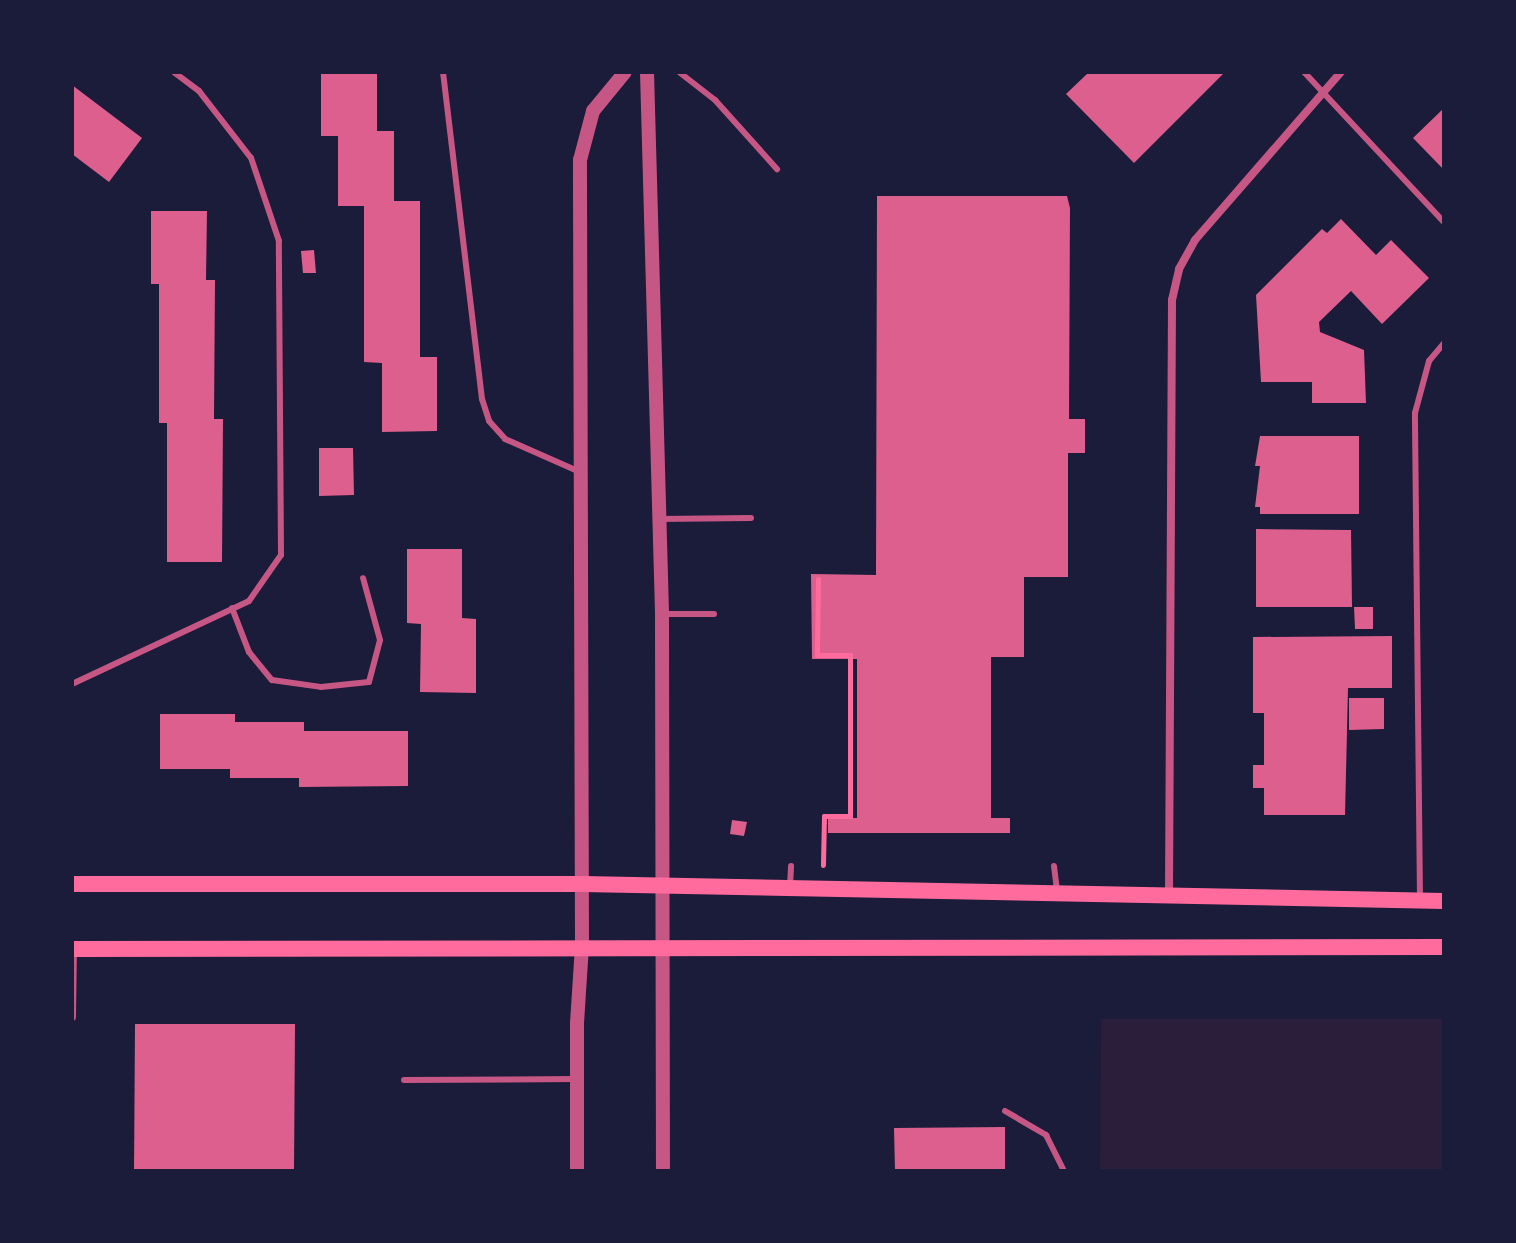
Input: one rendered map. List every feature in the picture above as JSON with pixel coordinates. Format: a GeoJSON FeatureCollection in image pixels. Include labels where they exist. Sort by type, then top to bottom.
{"type":"FeatureCollection","features":[{"type":"Feature","properties":{"kind":"main road"},"geometry":{"type":"LineString","coordinates":[[72,884],[582,884],[1057,896],[1444,901]]}},
{"type":"Feature","properties":{"kind":"main road"},"geometry":{"type":"LineString","coordinates":[[72,949],[1444,947]]}},
{"type":"Feature","properties":{"kind":"street"},"geometry":{"type":"LineString","coordinates":[[577,1171],[582,946],[580,160],[593,111],[625,72]]}},
{"type":"Feature","properties":{"kind":"street"},"geometry":{"type":"LineString","coordinates":[[647,72],[662,614],[663,1171]]}},
{"type":"Feature","properties":{"kind":"street"},"geometry":{"type":"LineString","coordinates":[[1169,898],[1172,300],[1179,269],[1195,240],[1321,91],[1341,72]]}},
{"type":"Feature","properties":{"kind":"street"},"geometry":{"type":"LineString","coordinates":[[72,949],[72,1017]]}},
{"type":"Feature","properties":{"kind":"lane"},"geometry":{"type":"LineString","coordinates":[[72,684],[249,601],[281,555],[279,241],[251,158],[199,91],[174,72]]}},
{"type":"Feature","properties":{"kind":"lane"},"geometry":{"type":"LineString","coordinates":[[443,72],[482,399],[489,421],[505,439],[581,472]]}},
{"type":"Feature","properties":{"kind":"lane"},"geometry":{"type":"LineString","coordinates":[[679,72],[715,100],[777,169]]}},
{"type":"Feature","properties":{"kind":"lane"},"geometry":{"type":"LineString","coordinates":[[1304,72],[1444,222]]}},
{"type":"Feature","properties":{"kind":"lane"},"geometry":{"type":"LineString","coordinates":[[1420,900],[1415,413],[1429,361],[1444,343]]}},
{"type":"Feature","properties":{"kind":"lane"},"geometry":{"type":"LineString","coordinates":[[658,519],[751,518]]}},
{"type":"Feature","properties":{"kind":"lane"},"geometry":{"type":"LineString","coordinates":[[232,608],[249,652],[272,680],[321,687],[369,682],[380,640],[363,578]]}},
{"type":"Feature","properties":{"kind":"lane"},"geometry":{"type":"LineString","coordinates":[[662,614],[714,614]]}},
{"type":"Feature","properties":{"kind":"lane"},"geometry":{"type":"LineString","coordinates":[[790,890],[791,866]]}},
{"type":"Feature","properties":{"kind":"lane"},"geometry":{"type":"LineString","coordinates":[[1054,866],[1057,896]]}},
{"type":"Feature","properties":{"kind":"lane"},"geometry":{"type":"LineString","coordinates":[[404,1080],[578,1079]]}},
{"type":"Feature","properties":{"kind":"lane"},"geometry":{"type":"LineString","coordinates":[[1005,1111],[1046,1135],[1064,1171]]}},
{"type":"Feature","properties":{"kind":"path"},"geometry":{"type":"LineString","coordinates":[[818,579],[817,655],[850,655],[850,816],[824,816],[823,870]]}},
{"type":"Feature","properties":{"kind":"shaded area"},"geometry":{"type":"Polygon","coordinates":[[[1101,1019],[1444,1019],[1444,1171],[1100,1171],[1101,1019]]]}},
{"type":"Feature","properties":{"kind":"building"},"geometry":{"type":"Polygon","coordinates":[[[321,72],[377,72],[377,131],[394,131],[394,201],[420,201],[420,357],[437,357],[437,431],[382,432],[382,363],[364,362],[364,206],[338,206],[338,136],[321,136],[321,72]]]}},
{"type":"Feature","properties":{"kind":"building"},"geometry":{"type":"Polygon","coordinates":[[[1089,72],[1225,72],[1134,163],[1066,94],[1089,72]]]}},
{"type":"Feature","properties":{"kind":"building"},"geometry":{"type":"Polygon","coordinates":[[[72,85],[142,138],[109,182],[72,154],[72,85]]]}},
{"type":"Feature","properties":{"kind":"building"},"geometry":{"type":"Polygon","coordinates":[[[1444,108],[1444,170],[1413,138],[1444,108]]]}},
{"type":"Feature","properties":{"kind":"building"},"geometry":{"type":"Polygon","coordinates":[[[877,196],[1067,196],[1070,208],[1069,419],[1085,419],[1085,453],[1068,453],[1068,577],[1024,577],[1024,657],[991,657],[991,818],[1010,818],[1010,833],[828,833],[828,818],[857,818],[857,659],[812,659],[811,574],[876,575],[877,196]]]}},
{"type":"Feature","properties":{"kind":"building"},"geometry":{"type":"Polygon","coordinates":[[[151,211],[207,211],[206,280],[215,280],[214,419],[223,419],[222,562],[167,562],[167,423],[159,423],[159,284],[151,284],[151,211]]]}},
{"type":"Feature","properties":{"kind":"building"},"geometry":{"type":"Polygon","coordinates":[[[1341,219],[1376,255],[1391,240],[1429,278],[1382,324],[1351,291],[1319,322],[1320,332],[1364,350],[1366,403],[1312,403],[1312,382],[1261,382],[1256,295],[1322,229],[1327,233],[1341,219]]]}},
{"type":"Feature","properties":{"kind":"building"},"geometry":{"type":"Polygon","coordinates":[[[314,250],[316,273],[303,273],[301,251],[314,250]]]}},
{"type":"Feature","properties":{"kind":"building"},"geometry":{"type":"Polygon","coordinates":[[[1260,436],[1359,436],[1359,514],[1260,514],[1260,507],[1255,507],[1260,466],[1255,466],[1260,436]]]}},
{"type":"Feature","properties":{"kind":"building"},"geometry":{"type":"Polygon","coordinates":[[[319,448],[353,448],[354,495],[319,496],[319,448]]]}},
{"type":"Feature","properties":{"kind":"building"},"geometry":{"type":"Polygon","coordinates":[[[1256,529],[1351,530],[1352,607],[1256,607],[1256,529]]]}},
{"type":"Feature","properties":{"kind":"building"},"geometry":{"type":"Polygon","coordinates":[[[407,549],[462,549],[462,618],[476,619],[476,693],[420,692],[421,624],[407,623],[407,549]]]}},
{"type":"Feature","properties":{"kind":"building"},"geometry":{"type":"Polygon","coordinates":[[[1354,607],[1373,607],[1373,629],[1355,629],[1354,607]]]}},
{"type":"Feature","properties":{"kind":"building"},"geometry":{"type":"Polygon","coordinates":[[[1392,636],[1392,688],[1348,688],[1345,815],[1264,815],[1264,788],[1253,788],[1253,765],[1264,765],[1264,713],[1253,713],[1253,637],[1392,636]]]}},
{"type":"Feature","properties":{"kind":"building"},"geometry":{"type":"Polygon","coordinates":[[[1349,698],[1384,698],[1384,729],[1349,730],[1349,698]]]}},
{"type":"Feature","properties":{"kind":"building"},"geometry":{"type":"Polygon","coordinates":[[[160,714],[235,714],[235,722],[304,722],[304,731],[408,731],[408,786],[299,787],[299,778],[230,778],[230,769],[160,769],[160,714]]]}},
{"type":"Feature","properties":{"kind":"building"},"geometry":{"type":"Polygon","coordinates":[[[732,820],[747,822],[744,836],[730,834],[732,820]]]}},
{"type":"Feature","properties":{"kind":"building"},"geometry":{"type":"Polygon","coordinates":[[[135,1024],[295,1024],[294,1171],[134,1171],[135,1024]]]}},
{"type":"Feature","properties":{"kind":"building"},"geometry":{"type":"Polygon","coordinates":[[[1005,1127],[1005,1171],[895,1171],[894,1128],[1005,1127]]]}}]}
